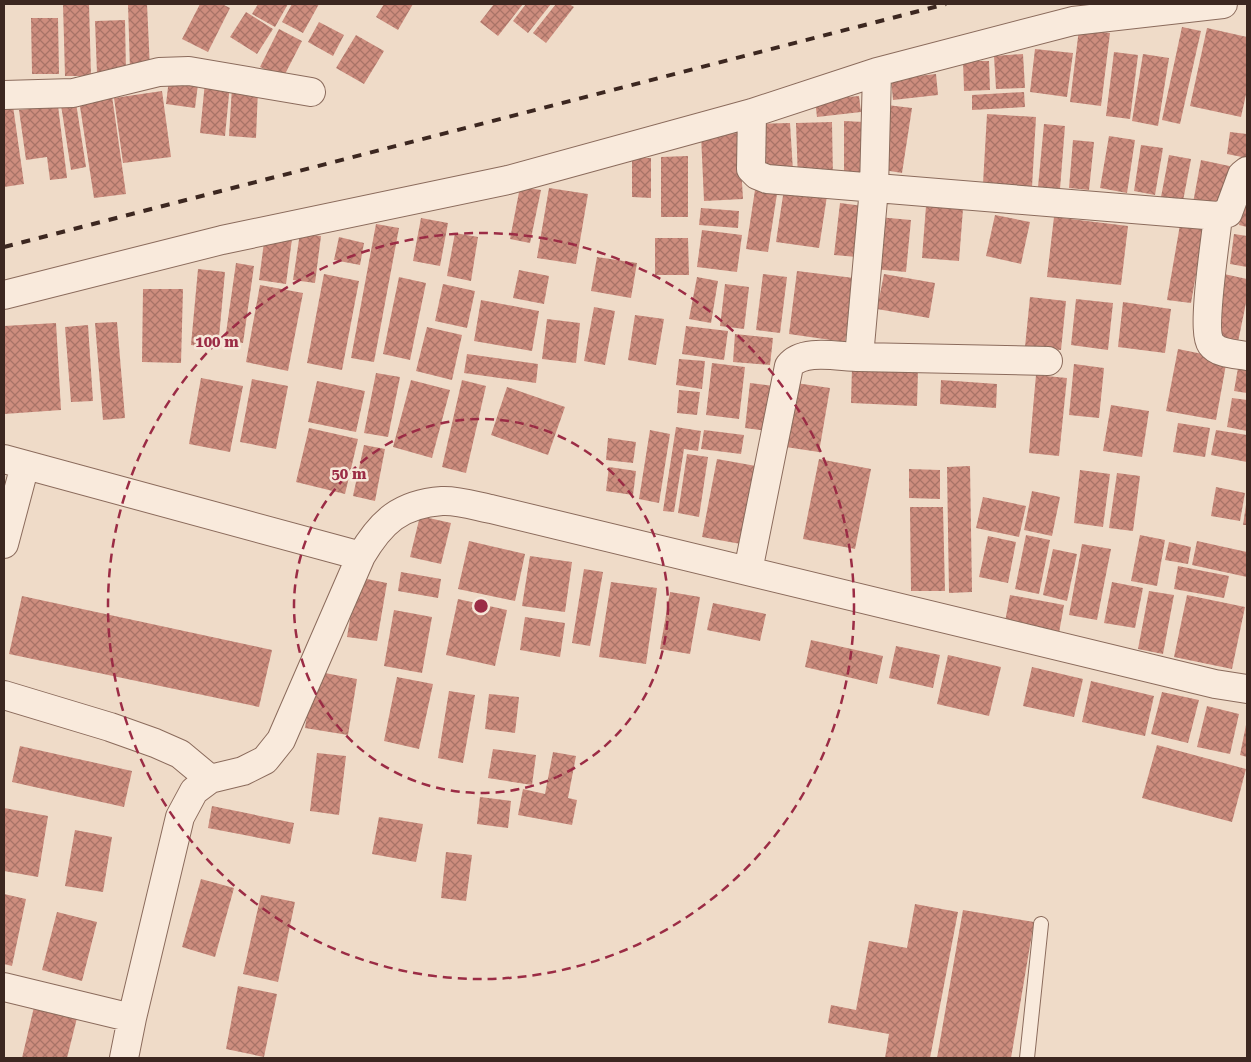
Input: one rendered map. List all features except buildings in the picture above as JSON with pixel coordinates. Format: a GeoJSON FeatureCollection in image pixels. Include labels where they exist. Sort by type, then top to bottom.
{"type":"FeatureCollection","features":[{"type":"Feature","properties":{"kind":"street"},"geometry":{"type":"LineString","coordinates":[[4,295],[222,240],[508,180],[752,113],[877,72],[1073,21],[1223,4]]}},
{"type":"Feature","properties":{"kind":"street"},"geometry":{"type":"LineString","coordinates":[[4,95],[73,93],[159,72],[189,71],[311,92]]}},
{"type":"Feature","properties":{"kind":"street"},"geometry":{"type":"LineString","coordinates":[[859,357],[874,188],[877,72]]}},
{"type":"Feature","properties":{"kind":"street"},"geometry":{"type":"LineString","coordinates":[[752,113],[751,169],[756,175],[767,179],[1218,216],[1228,213],[1242,175],[1247,171]]}},
{"type":"Feature","properties":{"kind":"street"},"geometry":{"type":"LineString","coordinates":[[1218,216],[1208,318],[1210,343],[1217,350],[1247,356]]}},
{"type":"Feature","properties":{"kind":"street"},"geometry":{"type":"LineString","coordinates":[[748,571],[789,366],[794,359],[805,356],[1048,361]]}},
{"type":"Feature","properties":{"kind":"street"},"geometry":{"type":"LineString","coordinates":[[4,544],[14,462],[361,556]]}},
{"type":"Feature","properties":{"kind":"street"},"geometry":{"type":"LineString","coordinates":[[124,1058],[180,817],[194,791],[210,779],[243,771],[265,760],[280,740],[361,556],[375,532],[404,508],[443,500],[491,509],[1215,684],[1247,689]]}},
{"type":"Feature","properties":{"kind":"street"},"geometry":{"type":"LineString","coordinates":[[4,695],[155,743],[180,754],[210,779]]}},
{"type":"Feature","properties":{"kind":"street"},"geometry":{"type":"LineString","coordinates":[[4,987],[132,1018]]}},
{"type":"Feature","properties":{"kind":"lane"},"geometry":{"type":"LineString","coordinates":[[1028,1058],[1041,924]]}},
{"type":"Feature","properties":{"kind":"railway"},"geometry":{"type":"LineString","coordinates":[[4,247],[946,4]]}}]}
